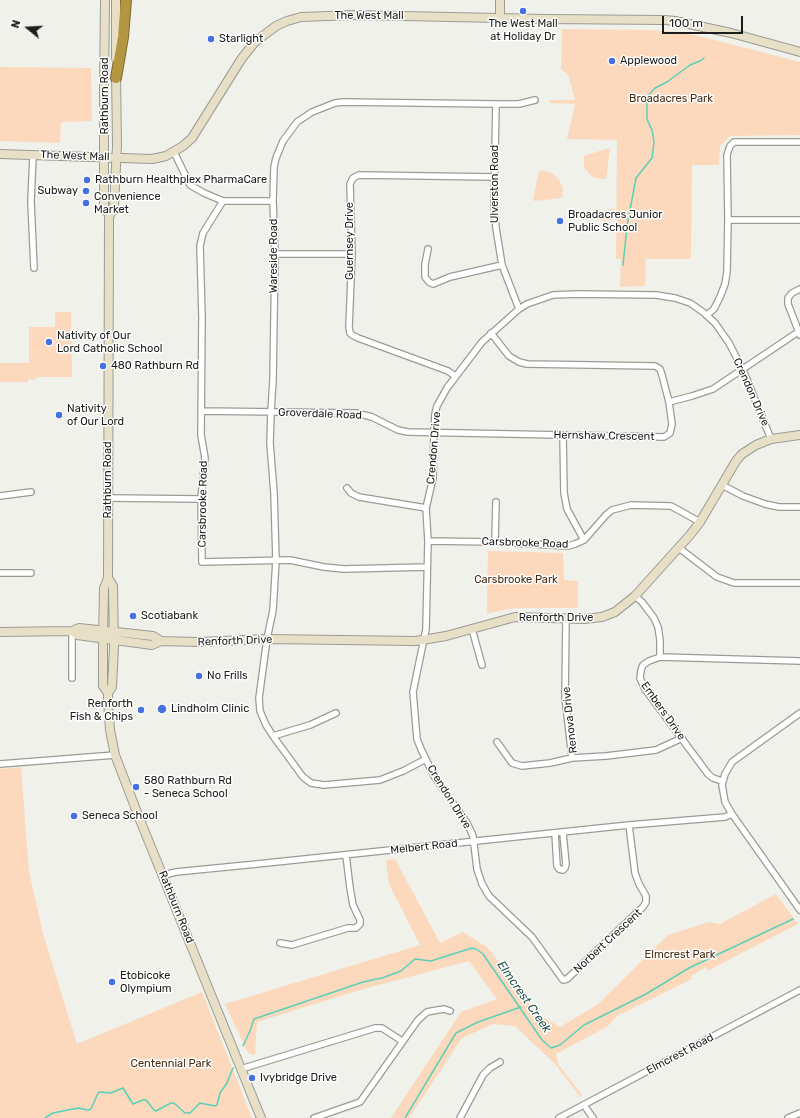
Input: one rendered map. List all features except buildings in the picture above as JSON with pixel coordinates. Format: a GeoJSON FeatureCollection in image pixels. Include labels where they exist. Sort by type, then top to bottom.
{"type":"FeatureCollection","features":[{"type":"Feature","properties":{"kind":"highway"},"geometry":{"type":"LineString","coordinates":[[116,78],[123,37],[126,0]]}},
{"type":"Feature","properties":{"kind":"main road","name":"Rathburn Road"},"geometry":{"type":"LineString","coordinates":[[105,0],[104,208],[109,214]]}},
{"type":"Feature","properties":{"kind":"main road","name":"Rathburn Road"},"geometry":{"type":"LineString","coordinates":[[116,0],[116,158],[114,207],[109,214],[108,578],[104,588],[103,686],[108,693],[110,730],[115,755],[138,816],[164,876],[261,1118]]}},
{"type":"Feature","properties":{"kind":"main road"},"geometry":{"type":"LineString","coordinates":[[500,0],[500,18]]}},
{"type":"Feature","properties":{"kind":"main road","name":"The West Mall"},"geometry":{"type":"LineString","coordinates":[[0,154],[152,159],[166,156],[174,152],[192,138],[250,47],[266,32],[287,21],[301,17],[355,15],[676,21],[731,33],[800,52]]}},
{"type":"Feature","properties":{"kind":"main road","name":"Renforth Drive"},"geometry":{"type":"LineString","coordinates":[[0,632],[72,631],[79,628],[152,645],[161,641],[198,642],[267,639],[404,641],[446,636],[515,617],[584,619],[602,617],[614,612],[636,596],[679,548],[700,522],[736,461],[742,454],[756,445],[771,439],[800,435]]}},
{"type":"Feature","properties":{"kind":"main road","name":"Rathburn Road"},"geometry":{"type":"LineString","coordinates":[[108,578],[113,586],[114,635],[112,687],[108,693]]}},
{"type":"Feature","properties":{"kind":"street","name":"Wareside Road"},"geometry":{"type":"LineString","coordinates":[[426,759],[403,771],[380,780],[324,785],[312,783],[303,777],[273,736],[260,711],[259,698],[267,639],[273,610],[276,560],[274,493],[270,443],[273,380],[275,254],[273,201],[274,167],[278,152],[289,131],[302,118],[323,106],[344,102],[519,104],[535,100]]}},
{"type":"Feature","properties":{"kind":"street","name":"Ulverston Road"},"geometry":{"type":"LineString","coordinates":[[496,104],[494,206],[496,228],[502,265],[518,309]]}},
{"type":"Feature","properties":{"kind":"street"},"geometry":{"type":"LineString","coordinates":[[707,315],[717,303],[725,284],[728,262],[727,155],[730,146],[734,142],[800,142]]}},
{"type":"Feature","properties":{"kind":"street"},"geometry":{"type":"LineString","coordinates":[[174,152],[190,185],[204,193],[223,201],[273,201]]}},
{"type":"Feature","properties":{"kind":"street"},"geometry":{"type":"LineString","coordinates":[[33,155],[31,202],[34,268]]}},
{"type":"Feature","properties":{"kind":"street","name":"Guernsey Drive"},"geometry":{"type":"LineString","coordinates":[[456,376],[448,371],[352,335],[349,326],[352,254],[350,184],[351,179],[359,175],[495,177]]}},
{"type":"Feature","properties":{"kind":"street","name":"Carsbrooke Road"},"geometry":{"type":"LineString","coordinates":[[223,201],[203,233],[200,246],[201,435],[205,458],[201,499],[202,562],[276,560],[295,561],[333,568],[427,567]]}},
{"type":"Feature","properties":{"kind":"street"},"geometry":{"type":"LineString","coordinates":[[728,220],[800,220]]}},
{"type":"Feature","properties":{"kind":"street"},"geometry":{"type":"LineString","coordinates":[[428,249],[425,264],[425,277],[433,284],[450,277],[502,265]]}},
{"type":"Feature","properties":{"kind":"street"},"geometry":{"type":"LineString","coordinates":[[275,254],[352,254]]}},
{"type":"Feature","properties":{"kind":"street"},"geometry":{"type":"LineString","coordinates":[[669,402],[713,389],[799,334],[788,304],[788,298],[792,293],[800,289]]}},
{"type":"Feature","properties":{"kind":"street","name":"Crendon Drive"},"geometry":{"type":"LineString","coordinates":[[474,841],[467,824],[434,776],[426,759],[418,739],[413,692],[426,629],[428,541],[426,508],[433,478],[436,414],[439,402],[474,350],[518,309],[553,295],[656,295],[685,301],[707,315],[718,327],[743,370],[771,439]]}},
{"type":"Feature","properties":{"kind":"street","name":"Hernshaw Crescent"},"geometry":{"type":"LineString","coordinates":[[434,433],[664,436],[670,433],[672,424],[669,402],[660,369],[655,366],[527,364],[519,362],[509,356],[491,333]]}},
{"type":"Feature","properties":{"kind":"street","name":"Groverdale Road"},"geometry":{"type":"LineString","coordinates":[[201,411],[356,413],[372,417],[403,431],[434,433]]}},
{"type":"Feature","properties":{"kind":"street"},"geometry":{"type":"LineString","coordinates":[[563,435],[564,494],[567,509],[584,540]]}},
{"type":"Feature","properties":{"kind":"street"},"geometry":{"type":"LineString","coordinates":[[722,485],[743,496],[765,504],[780,507],[800,507]]}},
{"type":"Feature","properties":{"kind":"street"},"geometry":{"type":"LineString","coordinates":[[348,488],[351,493],[359,497],[426,508]]}},
{"type":"Feature","properties":{"kind":"street"},"geometry":{"type":"LineString","coordinates":[[0,496],[31,492]]}},
{"type":"Feature","properties":{"kind":"street"},"geometry":{"type":"LineString","coordinates":[[109,498],[201,499]]}},
{"type":"Feature","properties":{"kind":"street"},"geometry":{"type":"LineString","coordinates":[[495,542],[496,502]]}},
{"type":"Feature","properties":{"kind":"street","name":"Carsbrooke Road"},"geometry":{"type":"LineString","coordinates":[[428,541],[495,542],[568,546],[584,540],[612,510],[631,505],[671,506],[700,522]]}},
{"type":"Feature","properties":{"kind":"street"},"geometry":{"type":"LineString","coordinates":[[679,548],[717,577],[734,583],[800,583]]}},
{"type":"Feature","properties":{"kind":"street"},"geometry":{"type":"LineString","coordinates":[[0,573],[32,573]]}},
{"type":"Feature","properties":{"kind":"street"},"geometry":{"type":"LineString","coordinates":[[636,596],[654,618],[658,628],[660,658],[800,662]]}},
{"type":"Feature","properties":{"kind":"street","name":"Renova Drive"},"geometry":{"type":"LineString","coordinates":[[566,619],[566,697],[572,758],[606,756],[656,750],[682,738]]}},
{"type":"Feature","properties":{"kind":"street"},"geometry":{"type":"LineString","coordinates":[[472,629],[482,665]]}},
{"type":"Feature","properties":{"kind":"street"},"geometry":{"type":"LineString","coordinates":[[72,631],[72,678]]}},
{"type":"Feature","properties":{"kind":"street","name":"Embers Drive"},"geometry":{"type":"LineString","coordinates":[[660,658],[649,661],[643,665],[640,670],[640,678],[645,689],[708,774],[713,778],[722,780]]}},
{"type":"Feature","properties":{"kind":"street"},"geometry":{"type":"LineString","coordinates":[[273,736],[310,725],[336,713]]}},
{"type":"Feature","properties":{"kind":"street"},"geometry":{"type":"LineString","coordinates":[[800,714],[732,762],[727,768],[722,780],[724,797],[732,814],[800,910]]}},
{"type":"Feature","properties":{"kind":"street"},"geometry":{"type":"LineString","coordinates":[[497,742],[512,762],[518,765],[550,763],[572,758]]}},
{"type":"Feature","properties":{"kind":"street"},"geometry":{"type":"LineString","coordinates":[[0,764],[115,755]]}},
{"type":"Feature","properties":{"kind":"street","name":"Melbert Road"},"geometry":{"type":"LineString","coordinates":[[164,876],[176,872],[629,825],[725,817],[732,814]]}},
{"type":"Feature","properties":{"kind":"street","name":"Norbert Crescent"},"geometry":{"type":"LineString","coordinates":[[474,841],[477,869],[482,884],[490,896],[532,937],[561,979],[565,980],[643,907],[646,902],[646,896],[635,873],[629,825]]}},
{"type":"Feature","properties":{"kind":"street"},"geometry":{"type":"LineString","coordinates":[[555,833],[557,866],[559,869],[563,870],[566,864],[563,833]]}},
{"type":"Feature","properties":{"kind":"street"},"geometry":{"type":"LineString","coordinates":[[280,943],[292,945],[348,928],[356,928],[360,924],[359,916],[353,905],[346,855]]}},
{"type":"Feature","properties":{"kind":"street","name":"Elmcrest Road"},"geometry":{"type":"LineString","coordinates":[[559,1118],[800,990]]}},
{"type":"Feature","properties":{"kind":"street"},"geometry":{"type":"LineString","coordinates":[[314,1118],[358,1103],[362,1100],[414,1024],[427,1012],[439,1009],[450,1011]]}},
{"type":"Feature","properties":{"kind":"street"},"geometry":{"type":"LineString","coordinates":[[242,1069],[374,1028],[382,1028],[402,1041]]}},
{"type":"Feature","properties":{"kind":"street"},"geometry":{"type":"LineString","coordinates":[[460,1118],[483,1075],[490,1068],[500,1062]]}},
{"type":"Feature","properties":{"kind":"street"},"geometry":{"type":"LineString","coordinates":[[584,1105],[593,1118]]}},
{"type":"Feature","properties":{"kind":"street"},"geometry":{"type":"LineString","coordinates":[[788,1118],[800,1113]]}},
{"type":"Feature","properties":{"kind":"green space","name":"Broadacres Park"},"geometry":{"type":"Polygon","coordinates":[[[562,29],[649,30],[679,32],[800,62],[800,135],[730,136],[720,146],[719,165],[692,165],[690,259],[646,259],[645,286],[620,287],[621,259],[616,259],[617,140],[567,139],[575,104],[550,103],[550,100],[575,100],[568,74],[561,69],[562,29]]]}},
{"type":"Feature","properties":{"kind":"green space"},"geometry":{"type":"Polygon","coordinates":[[[0,67],[91,68],[92,121],[61,122],[60,143],[0,141],[0,67]]]}},
{"type":"Feature","properties":{"kind":"green space"},"geometry":{"type":"Polygon","coordinates":[[[609,148],[606,179],[593,177],[584,167],[584,156],[609,148]]]}},
{"type":"Feature","properties":{"kind":"green space"},"geometry":{"type":"Polygon","coordinates":[[[539,170],[550,172],[558,178],[563,188],[562,198],[533,200],[539,170]]]}},
{"type":"Feature","properties":{"kind":"green space"},"geometry":{"type":"Polygon","coordinates":[[[607,209],[614,209],[614,217],[612,220],[596,220],[597,215],[602,216],[607,209]]]}},
{"type":"Feature","properties":{"kind":"green space"},"geometry":{"type":"Polygon","coordinates":[[[55,312],[71,312],[72,377],[36,377],[35,380],[28,379],[28,382],[0,382],[0,363],[29,363],[29,327],[55,327],[55,312]]]}},
{"type":"Feature","properties":{"kind":"green space","name":"Carsbrooke Park"},"geometry":{"type":"Polygon","coordinates":[[[488,551],[563,553],[564,580],[578,581],[578,608],[522,608],[507,609],[487,614],[488,551]]]}},
{"type":"Feature","properties":{"kind":"green space","name":"Centennial Park"},"geometry":{"type":"Polygon","coordinates":[[[21,767],[29,872],[43,934],[77,1044],[202,992],[252,1118],[0,1118],[0,769],[21,767]]]}},
{"type":"Feature","properties":{"kind":"green space","name":"Elmcrest Park"},"geometry":{"type":"Polygon","coordinates":[[[395,859],[440,943],[463,932],[487,947],[544,1018],[560,1027],[597,1005],[668,935],[709,922],[720,924],[776,894],[798,924],[707,971],[706,967],[691,976],[692,979],[617,1016],[608,1026],[556,1054],[558,1064],[582,1095],[580,1097],[556,1065],[515,1026],[493,1024],[462,1038],[409,1118],[391,1118],[461,1012],[497,999],[469,961],[360,990],[257,1022],[255,1055],[248,1053],[225,1004],[420,945],[389,884],[386,860],[395,859]]]}},
{"type":"Feature","properties":{"kind":"waterway"},"geometry":{"type":"LineString","coordinates":[[623,265],[627,226],[636,178],[652,158],[654,142],[652,130],[647,119],[647,97],[655,88],[667,82],[690,65],[704,58]]}},
{"type":"Feature","properties":{"kind":"waterway","name":"Elmcrest Creek"},"geometry":{"type":"LineString","coordinates":[[243,1046],[254,1019],[363,982],[382,978],[401,971],[415,959],[431,961],[472,948],[483,954],[542,1040],[551,1048],[560,1045],[584,1025],[646,994],[689,968],[793,919]]}},
{"type":"Feature","properties":{"kind":"waterway"},"geometry":{"type":"LineString","coordinates":[[405,1118],[456,1033],[478,1022],[521,1007]]}},
{"type":"Feature","properties":{"kind":"waterway","name":"Elmcrest Creek"},"geometry":{"type":"LineString","coordinates":[[45,1118],[53,1113],[78,1108],[88,1110],[91,1109],[98,1093],[111,1093],[123,1088],[133,1104],[146,1100],[156,1111],[171,1103],[174,1103],[185,1113],[190,1113],[200,1103],[215,1106],[217,1105],[220,1093],[227,1083],[233,1068]]}},
{"type":"Feature","properties":{"kind":"place","name":"The West Mall at Holiday Dr"},"geometry":{"type":"Point","coordinates":[523,11]}},
{"type":"Feature","properties":{"kind":"place","name":"Starlight"},"geometry":{"type":"Point","coordinates":[211,39]}},
{"type":"Feature","properties":{"kind":"place","name":"Applewood"},"geometry":{"type":"Point","coordinates":[612,61]}},
{"type":"Feature","properties":{"kind":"place","name":"Rathburn Healthplex PharmaCare"},"geometry":{"type":"Point","coordinates":[87,180]}},
{"type":"Feature","properties":{"kind":"place","name":"Subway"},"geometry":{"type":"Point","coordinates":[86,191]}},
{"type":"Feature","properties":{"kind":"place","name":"Convenience Market"},"geometry":{"type":"Point","coordinates":[86,203]}},
{"type":"Feature","properties":{"kind":"place","name":"Broadacres Junior Public School"},"geometry":{"type":"Point","coordinates":[560,221]}},
{"type":"Feature","properties":{"kind":"place","name":"Nativity of Our Lord Catholic School"},"geometry":{"type":"Point","coordinates":[49,342]}},
{"type":"Feature","properties":{"kind":"place","name":"480 Rathburn Rd"},"geometry":{"type":"Point","coordinates":[103,366]}},
{"type":"Feature","properties":{"kind":"place","name":"Nativity of Our Lord"},"geometry":{"type":"Point","coordinates":[59,415]}},
{"type":"Feature","properties":{"kind":"place","name":"Scotiabank"},"geometry":{"type":"Point","coordinates":[133,616]}},
{"type":"Feature","properties":{"kind":"place","name":"No Frills"},"geometry":{"type":"Point","coordinates":[199,676]}},
{"type":"Feature","properties":{"kind":"place","name":"Lindholm Clinic"},"geometry":{"type":"Point","coordinates":[162,709]}},
{"type":"Feature","properties":{"kind":"place","name":"Renforth Fish & Chips"},"geometry":{"type":"Point","coordinates":[141,710]}},
{"type":"Feature","properties":{"kind":"place","name":"580 Rathburn Rd - Seneca School"},"geometry":{"type":"Point","coordinates":[136,787]}},
{"type":"Feature","properties":{"kind":"place","name":"Seneca School"},"geometry":{"type":"Point","coordinates":[74,816]}},
{"type":"Feature","properties":{"kind":"place","name":"Etobicoke Olympium"},"geometry":{"type":"Point","coordinates":[112,982]}},
{"type":"Feature","properties":{"kind":"place","name":"Ivybridge Drive"},"geometry":{"type":"Point","coordinates":[252,1078]}}]}
